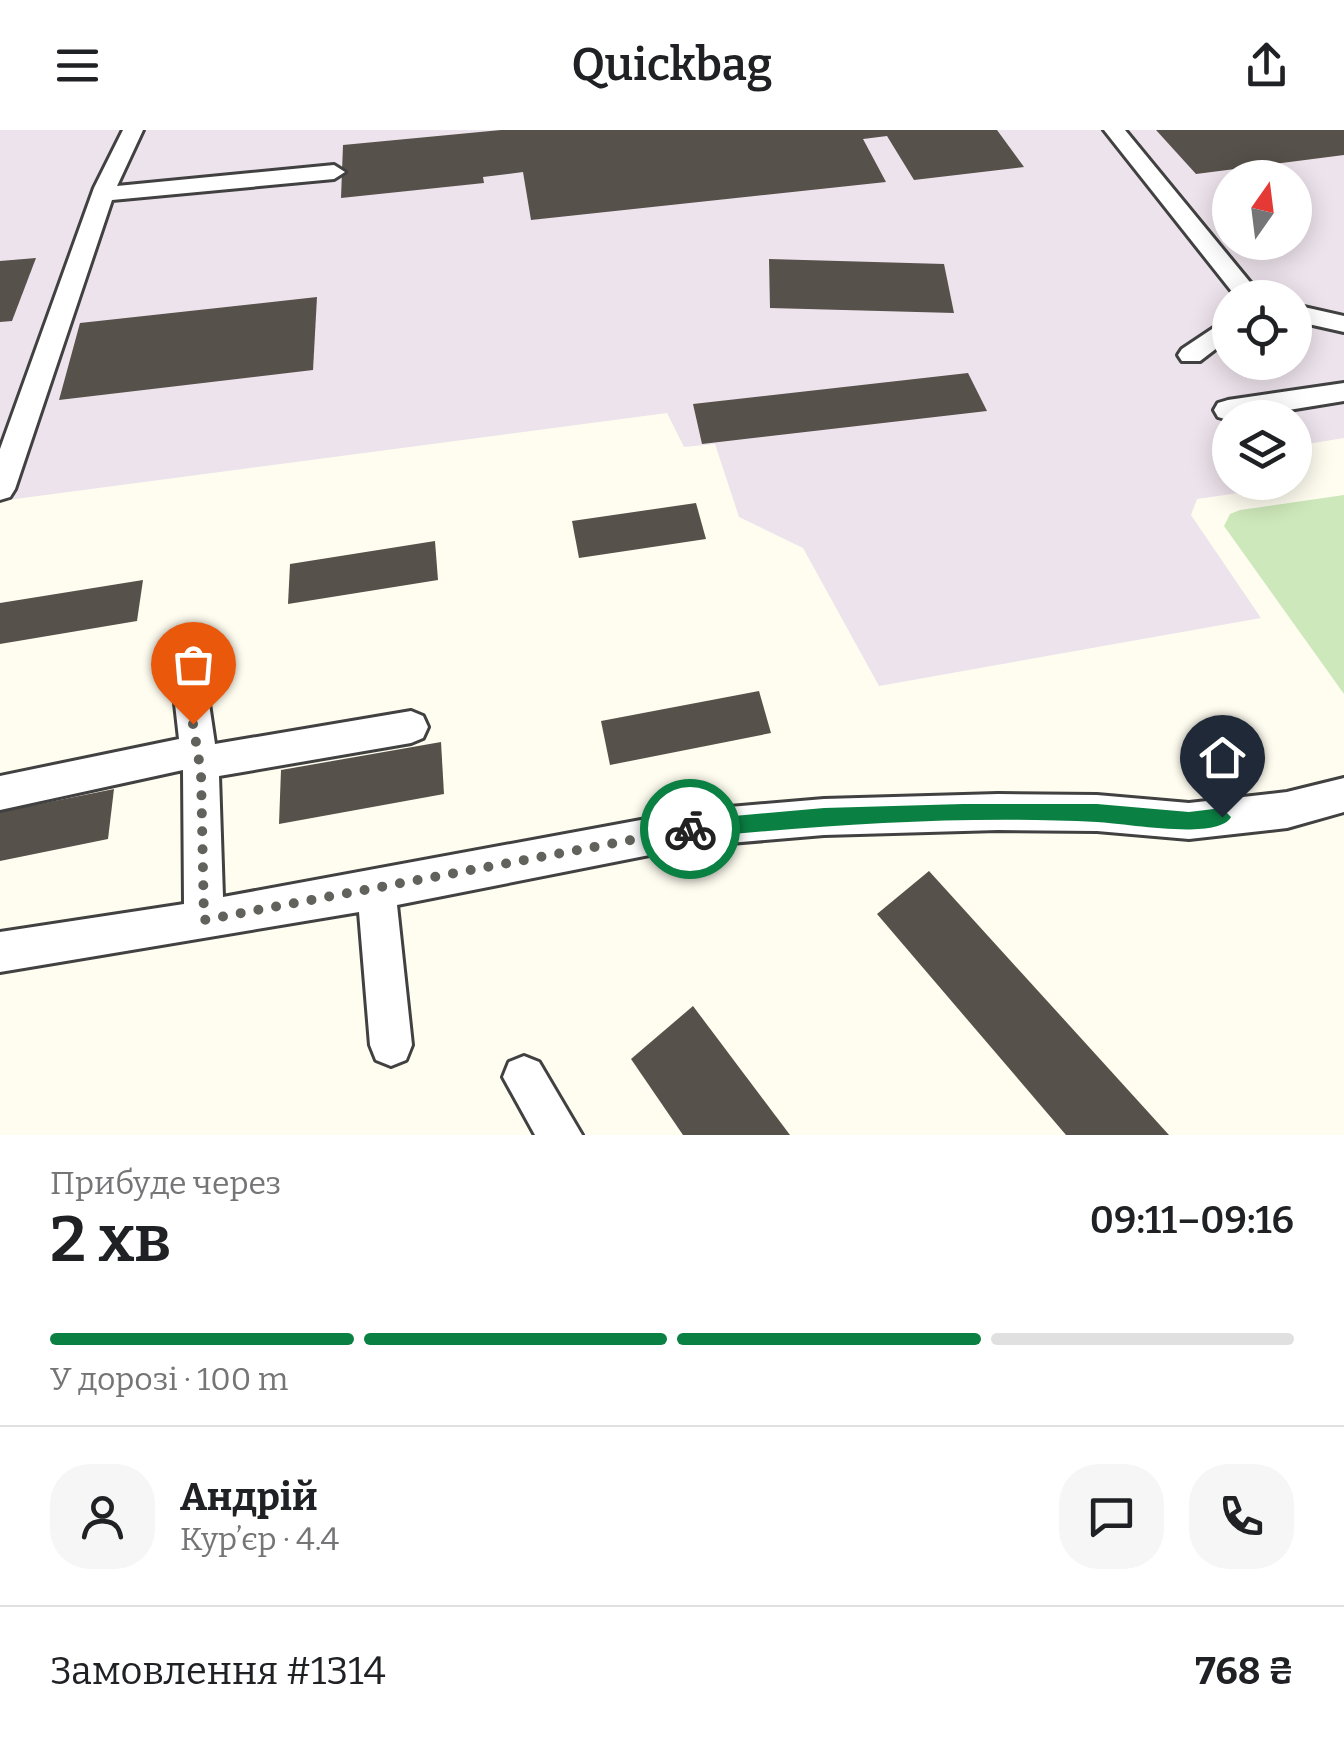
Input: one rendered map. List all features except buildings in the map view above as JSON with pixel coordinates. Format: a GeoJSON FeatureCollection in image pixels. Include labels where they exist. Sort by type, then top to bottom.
{"type":"FeatureCollection","features":[{"type":"Feature","properties":{"kind":"street"},"geometry":{"type":"LineString","coordinates":[[0,489],[103,194],[134,130]]}},
{"type":"Feature","properties":{"kind":"street"},"geometry":{"type":"LineString","coordinates":[[1114,130],[1237,280]]}},
{"type":"Feature","properties":{"kind":"street"},"geometry":{"type":"LineString","coordinates":[[103,194],[334,172]]}},
{"type":"Feature","properties":{"kind":"street"},"geometry":{"type":"LineString","coordinates":[[1312,317],[1344,324]]}},
{"type":"Feature","properties":{"kind":"street"},"geometry":{"type":"LineString","coordinates":[[1192,355],[1212,339]]}},
{"type":"Feature","properties":{"kind":"street"},"geometry":{"type":"LineString","coordinates":[[1292,400],[1344,392]]}},
{"type":"Feature","properties":{"kind":"street"},"geometry":{"type":"LineString","coordinates":[[185,650],[198,757],[204,920]]}},
{"type":"Feature","properties":{"kind":"street"},"geometry":{"type":"LineString","coordinates":[[0,793],[198,757],[410,726]]}},
{"type":"Feature","properties":{"kind":"street"},"geometry":{"type":"LineString","coordinates":[[0,952],[376,890],[695,828],[824,816],[998,812],[1097,813],[1189,821],[1286,810],[1344,795]]}},
{"type":"Feature","properties":{"kind":"street"},"geometry":{"type":"LineString","coordinates":[[376,890],[391,1045]]}},
{"type":"Feature","properties":{"kind":"street"},"geometry":{"type":"LineString","coordinates":[[524,1076],[560,1135]]}},
{"type":"Feature","properties":{"kind":"shaded area"},"geometry":{"type":"Polygon","coordinates":[[[0,130],[1344,130],[1344,438],[1312,443],[1312,400],[1212,400],[1212,497],[1197,499],[1191,515],[1261,618],[879,686],[803,548],[739,517],[715,444],[684,447],[667,413],[0,501],[0,130]]]}},
{"type":"Feature","properties":{"kind":"green space"},"geometry":{"type":"Polygon","coordinates":[[[1344,495],[1344,694],[1224,526],[1230,514],[1240,510],[1344,495]]]}},
{"type":"Feature","properties":{"kind":"way so far"},"geometry":{"type":"LineString","coordinates":[[193,724],[201,773],[204,920],[690,829]]}},
{"type":"Feature","properties":{"kind":"route"},"geometry":{"type":"LineString","coordinates":[[690,829],[824,816],[998,812],[1097,813],[1189,821],[1222,817]]}}]}
